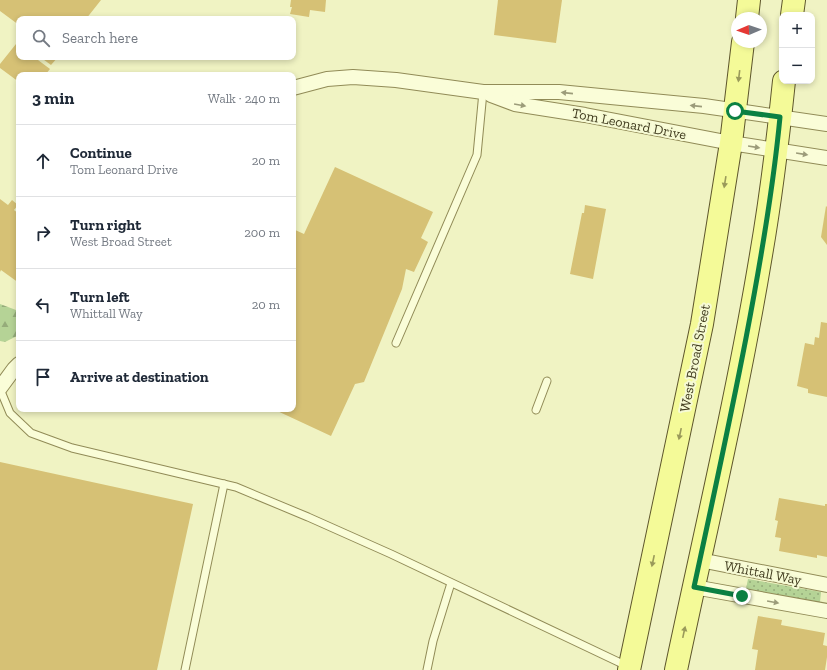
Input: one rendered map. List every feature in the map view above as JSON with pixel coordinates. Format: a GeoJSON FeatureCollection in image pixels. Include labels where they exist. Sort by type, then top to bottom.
{"type":"FeatureCollection","features":[{"type":"Feature","properties":{"kind":"main road"},"geometry":{"type":"LineString","coordinates":[[748,12],[749,0]]}},
{"type":"Feature","properties":{"kind":"main road"},"geometry":{"type":"LineString","coordinates":[[792,12],[794,0]]}},
{"type":"Feature","properties":{"kind":"main road","name":"West Broad Street"},"geometry":{"type":"LineString","coordinates":[[630,669],[701,332],[731,143],[742,48]]}},
{"type":"Feature","properties":{"kind":"main road"},"geometry":{"type":"LineString","coordinates":[[676,670],[737,382],[760,262],[777,150],[784,84]]}},
{"type":"Feature","properties":{"kind":"street","name":"Tom Leonard Drive"},"geometry":{"type":"LineString","coordinates":[[296,87],[327,79],[353,77],[396,80],[483,92],[559,92],[735,111],[827,124]]}},
{"type":"Feature","properties":{"kind":"street","name":"Tom Leonard Drive"},"geometry":{"type":"LineString","coordinates":[[483,92],[515,104],[585,115],[731,143],[827,158]]}},
{"type":"Feature","properties":{"kind":"street"},"geometry":{"type":"LineString","coordinates":[[1,384],[16,367]]}},
{"type":"Feature","properties":{"kind":"street","name":"Whittall Way"},"geometry":{"type":"LineString","coordinates":[[700,560],[827,585]]}},
{"type":"Feature","properties":{"kind":"street","name":"Whittall Way"},"geometry":{"type":"LineString","coordinates":[[694,587],[827,611]]}},
{"type":"Feature","properties":{"kind":"lane"},"geometry":{"type":"LineString","coordinates":[[396,343],[477,155],[483,92]]}},
{"type":"Feature","properties":{"kind":"lane"},"geometry":{"type":"LineString","coordinates":[[536,410],[547,381]]}},
{"type":"Feature","properties":{"kind":"lane"},"geometry":{"type":"LineString","coordinates":[[1,384],[10,413],[31,434],[72,448],[236,487],[308,516],[391,554],[630,669]]}},
{"type":"Feature","properties":{"kind":"lane"},"geometry":{"type":"LineString","coordinates":[[184,670],[224,484]]}},
{"type":"Feature","properties":{"kind":"lane"},"geometry":{"type":"LineString","coordinates":[[427,670],[433,641],[451,583]]}},
{"type":"Feature","properties":{"kind":"green space"},"geometry":{"type":"Polygon","coordinates":[[[0,304],[16,310],[16,336],[5,342],[0,341],[0,304]]]}},
{"type":"Feature","properties":{"kind":"green space"},"geometry":{"type":"Polygon","coordinates":[[[748,579],[821,592],[820,602],[746,589],[748,579]]]}},
{"type":"Feature","properties":{"kind":"building"},"geometry":{"type":"Polygon","coordinates":[[[0,0],[101,0],[88,16],[16,16],[16,23],[0,11],[0,0]]]}},
{"type":"Feature","properties":{"kind":"building"},"geometry":{"type":"Polygon","coordinates":[[[291,0],[326,0],[325,12],[310,10],[309,17],[290,14],[292,7],[290,7],[291,0]]]}},
{"type":"Feature","properties":{"kind":"building"},"geometry":{"type":"Polygon","coordinates":[[[498,0],[562,0],[556,43],[494,35],[498,0]]]}},
{"type":"Feature","properties":{"kind":"building"},"geometry":{"type":"Polygon","coordinates":[[[16,44],[16,60],[38,60],[50,69],[48,72],[16,72],[16,80],[0,68],[0,64],[16,44]]]}},
{"type":"Feature","properties":{"kind":"building"},"geometry":{"type":"Polygon","coordinates":[[[44,60],[55,60],[51,65],[44,60]]]}},
{"type":"Feature","properties":{"kind":"building"},"geometry":{"type":"Polygon","coordinates":[[[335,167],[433,212],[421,238],[428,242],[414,272],[406,269],[402,289],[364,382],[355,384],[331,436],[279,412],[296,412],[296,230],[304,234],[335,167]]]}},
{"type":"Feature","properties":{"kind":"building"},"geometry":{"type":"Polygon","coordinates":[[[0,199],[8,205],[12,200],[16,203],[14,210],[16,212],[16,281],[1,270],[0,272],[0,199]]]}},
{"type":"Feature","properties":{"kind":"building"},"geometry":{"type":"Polygon","coordinates":[[[585,205],[606,209],[593,279],[570,274],[582,213],[584,213],[585,205]]]}},
{"type":"Feature","properties":{"kind":"building"},"geometry":{"type":"Polygon","coordinates":[[[826,206],[827,207],[827,245],[821,237],[826,206]]]}},
{"type":"Feature","properties":{"kind":"building"},"geometry":{"type":"Polygon","coordinates":[[[821,322],[827,323],[827,397],[808,393],[808,389],[797,386],[805,343],[814,345],[815,337],[819,338],[821,322]]]}},
{"type":"Feature","properties":{"kind":"building"},"geometry":{"type":"Polygon","coordinates":[[[0,462],[193,504],[157,670],[0,670],[0,462]]]}},
{"type":"Feature","properties":{"kind":"building"},"geometry":{"type":"Polygon","coordinates":[[[779,498],[825,506],[825,504],[827,504],[827,557],[817,555],[817,558],[779,551],[781,538],[775,537],[778,521],[775,520],[779,498]]]}},
{"type":"Feature","properties":{"kind":"building"},"geometry":{"type":"Polygon","coordinates":[[[758,616],[782,620],[781,625],[825,633],[823,645],[827,646],[827,657],[825,670],[755,670],[758,650],[752,649],[758,616]]]}},
{"type":"Feature","properties":{"kind":"route"},"geometry":{"type":"LineString","coordinates":[[735,111],[780,117],[777,150],[761,255],[737,382],[694,587],[742,596]]}}]}
